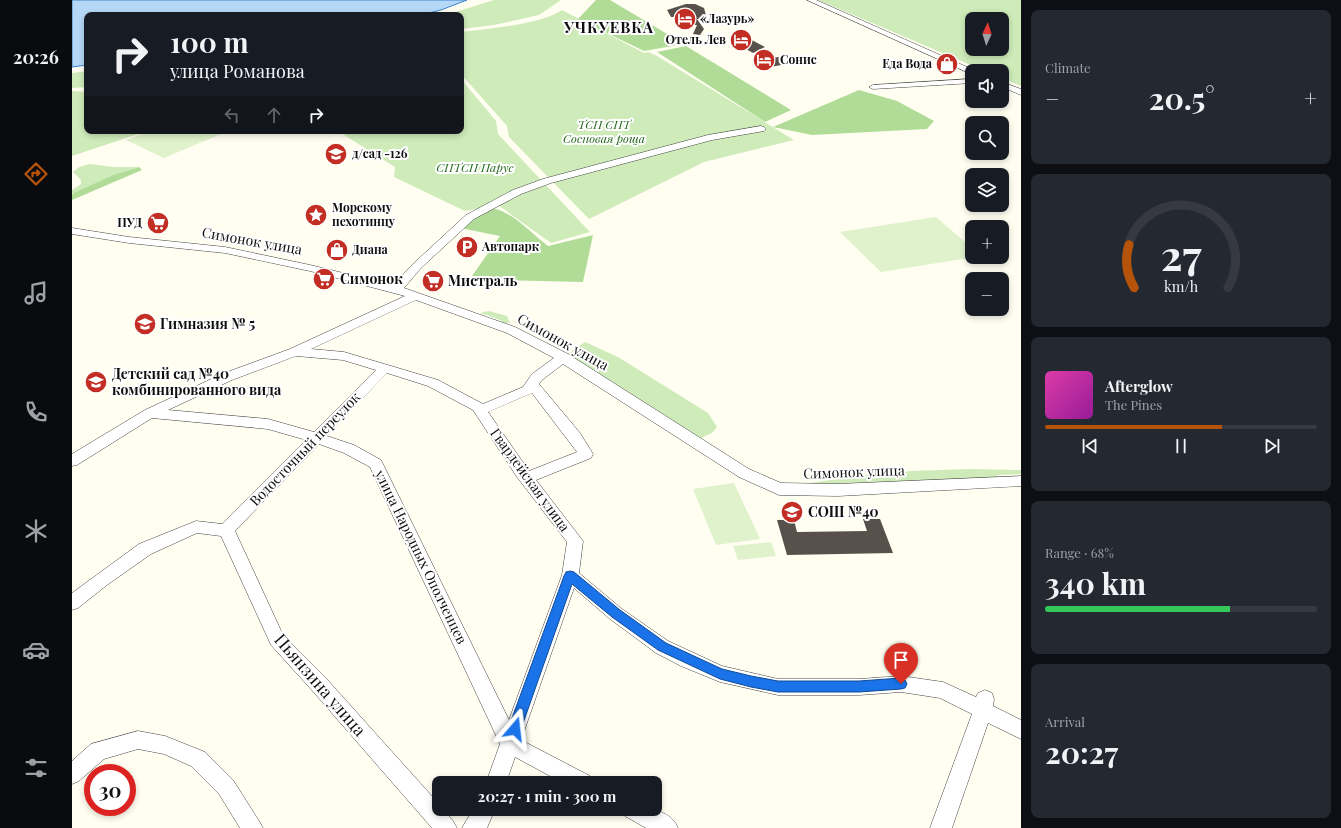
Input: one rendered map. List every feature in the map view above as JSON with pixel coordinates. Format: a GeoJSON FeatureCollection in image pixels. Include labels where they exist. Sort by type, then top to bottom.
{"type":"FeatureCollection","features":[{"type":"Feature","properties":{"kind":"street"},"geometry":{"type":"LineString","coordinates":[[810,0],[965,68]]}},
{"type":"Feature","properties":{"kind":"street"},"geometry":{"type":"LineString","coordinates":[[873,87],[965,81]]}},
{"type":"Feature","properties":{"kind":"street"},"geometry":{"type":"LineString","coordinates":[[1009,87],[1021,92]]}},
{"type":"Feature","properties":{"kind":"street"},"geometry":{"type":"LineString","coordinates":[[396,289],[416,266],[470,217],[517,192],[546,181],[684,143],[761,129]]}},
{"type":"Feature","properties":{"kind":"street","name":"Симонок улица"},"geometry":{"type":"LineString","coordinates":[[72,231],[129,240],[225,250],[310,268],[396,289],[511,330],[563,357],[744,474],[779,489],[838,490],[1021,481]]}},
{"type":"Feature","properties":{"kind":"street"},"geometry":{"type":"LineString","coordinates":[[72,461],[150,413],[227,377],[295,352],[415,296]]}},
{"type":"Feature","properties":{"kind":"street","name":"Гвардейская улица"},"geometry":{"type":"LineString","coordinates":[[295,352],[344,356],[385,368],[433,383],[478,407],[526,478],[575,541],[570,576],[519,714],[499,776]]}},
{"type":"Feature","properties":{"kind":"street"},"geometry":{"type":"LineString","coordinates":[[480,410],[528,390],[537,377],[563,357]]}},
{"type":"Feature","properties":{"kind":"street","name":"Водосточный переулок"},"geometry":{"type":"LineString","coordinates":[[226,530],[385,368]]}},
{"type":"Feature","properties":{"kind":"street"},"geometry":{"type":"LineString","coordinates":[[526,478],[586,454],[575,437],[532,384]]}},
{"type":"Feature","properties":{"kind":"street","name":"улица Народных Ополченцев"},"geometry":{"type":"LineString","coordinates":[[150,413],[268,424],[349,449],[376,464],[510,744]]}},
{"type":"Feature","properties":{"kind":"street"},"geometry":{"type":"LineString","coordinates":[[72,603],[101,580],[145,549],[196,527],[226,530]]}},
{"type":"Feature","properties":{"kind":"street","name":"Пьянзина улица"},"geometry":{"type":"LineString","coordinates":[[226,530],[278,640],[446,828]]}},
{"type":"Feature","properties":{"kind":"street"},"geometry":{"type":"LineString","coordinates":[[570,576],[616,614],[662,647],[720,674],[751,682],[778,686],[859,687],[901,684],[943,690],[984,704],[1021,730]]}},
{"type":"Feature","properties":{"kind":"street"},"geometry":{"type":"LineString","coordinates":[[941,828],[984,704]]}},
{"type":"Feature","properties":{"kind":"street"},"geometry":{"type":"LineString","coordinates":[[72,774],[98,752],[138,740],[165,745],[198,759],[226,787],[252,828]]}},
{"type":"Feature","properties":{"kind":"street"},"geometry":{"type":"LineString","coordinates":[[510,744],[570,776]]}},
{"type":"Feature","properties":{"kind":"street"},"geometry":{"type":"LineString","coordinates":[[473,828],[482,816]]}},
{"type":"Feature","properties":{"kind":"street"},"geometry":{"type":"LineString","coordinates":[[645,816],[667,828]]}},
{"type":"Feature","properties":{"kind":"green space"},"geometry":{"type":"Polygon","coordinates":[[[494,0],[561,0],[539,15],[494,25],[464,29],[464,12],[456,12],[494,0]]]}},
{"type":"Feature","properties":{"kind":"green space"},"geometry":{"type":"Polygon","coordinates":[[[596,0],[610,0],[684,44],[644,51],[578,19],[596,0]]]}},
{"type":"Feature","properties":{"kind":"green space"},"geometry":{"type":"Polygon","coordinates":[[[818,0],[1021,0],[1021,86],[1009,81],[1009,64],[969,64],[818,0]]]}},
{"type":"Feature","properties":{"kind":"green space","name":"ТСН СНТ Сосновая роща"},"geometry":{"type":"Polygon","coordinates":[[[562,10],[644,53],[648,52],[657,56],[794,140],[704,162],[589,219],[509,137],[507,126],[464,77],[464,32],[528,22],[553,15],[562,10]]]}},
{"type":"Feature","properties":{"kind":"green space"},"geometry":{"type":"Polygon","coordinates":[[[686,46],[791,110],[765,122],[657,52],[686,46]]]}},
{"type":"Feature","properties":{"kind":"green space"},"geometry":{"type":"Polygon","coordinates":[[[84,71],[84,87],[72,88],[72,73],[84,71]]]}},
{"type":"Feature","properties":{"kind":"green space","name":"СНТСН Парус"},"geometry":{"type":"Polygon","coordinates":[[[464,83],[496,121],[498,134],[590,232],[551,243],[498,205],[465,211],[394,177],[395,167],[343,134],[464,134],[464,83]]]}},
{"type":"Feature","properties":{"kind":"green space"},"geometry":{"type":"Polygon","coordinates":[[[859,90],[897,101],[934,121],[927,129],[812,135],[773,127],[859,90]]]}},
{"type":"Feature","properties":{"kind":"green space"},"geometry":{"type":"Polygon","coordinates":[[[72,91],[84,92],[84,134],[138,134],[72,156],[72,91]]]}},
{"type":"Feature","properties":{"kind":"green space"},"geometry":{"type":"Polygon","coordinates":[[[142,134],[221,134],[164,158],[126,140],[142,134]]]}},
{"type":"Feature","properties":{"kind":"green space"},"geometry":{"type":"Polygon","coordinates":[[[90,164],[113,167],[139,167],[113,175],[72,195],[72,190],[81,184],[81,180],[73,172],[79,167],[90,164]]]}},
{"type":"Feature","properties":{"kind":"green space"},"geometry":{"type":"Polygon","coordinates":[[[139,167],[142,170],[72,200],[72,195],[74,193],[113,175],[139,167]]]}},
{"type":"Feature","properties":{"kind":"green space"},"geometry":{"type":"Polygon","coordinates":[[[492,208],[500,210],[514,218],[548,246],[593,235],[583,282],[491,280],[472,276],[500,236],[460,228],[492,208]]]}},
{"type":"Feature","properties":{"kind":"green space"},"geometry":{"type":"Polygon","coordinates":[[[936,217],[965,242],[965,259],[881,272],[840,232],[936,217]]]}},
{"type":"Feature","properties":{"kind":"green space"},"geometry":{"type":"Polygon","coordinates":[[[489,311],[507,316],[510,323],[503,323],[502,321],[481,314],[489,311]]]}},
{"type":"Feature","properties":{"kind":"green space"},"geometry":{"type":"Polygon","coordinates":[[[585,342],[618,357],[708,413],[717,427],[712,433],[701,438],[568,354],[585,342]]]}},
{"type":"Feature","properties":{"kind":"green space"},"geometry":{"type":"Polygon","coordinates":[[[970,469],[1021,470],[1021,474],[997,475],[1000,480],[797,485],[857,476],[911,471],[970,469]]]}},
{"type":"Feature","properties":{"kind":"green space"},"geometry":{"type":"Polygon","coordinates":[[[734,483],[760,539],[716,545],[693,489],[734,483]]]}},
{"type":"Feature","properties":{"kind":"green space"},"geometry":{"type":"Polygon","coordinates":[[[771,542],[776,556],[738,560],[733,546],[771,542]]]}},
{"type":"Feature","properties":{"kind":"water"},"geometry":{"type":"Polygon","coordinates":[[[72,0],[467,0],[433,12],[84,12],[84,65],[72,67],[72,0]]]}},
{"type":"Feature","properties":{"kind":"building"},"geometry":{"type":"Polygon","coordinates":[[[686,4],[695,4],[704,8],[707,19],[697,19],[704,29],[700,35],[693,34],[697,25],[684,25],[677,17],[671,17],[667,10],[686,4]]]}},
{"type":"Feature","properties":{"kind":"building"},"geometry":{"type":"Polygon","coordinates":[[[748,38],[765,47],[753,53],[732,41],[748,38]]]}},
{"type":"Feature","properties":{"kind":"building"},"geometry":{"type":"Polygon","coordinates":[[[780,57],[787,64],[770,67],[756,59],[780,57]]]}},
{"type":"Feature","properties":{"kind":"building","name":"СОШ №40"},"geometry":{"type":"Polygon","coordinates":[[[863,519],[880,519],[893,553],[787,555],[777,520],[794,520],[797,532],[867,531],[863,519]]]}},
{"type":"Feature","properties":{"kind":"place","name":"«Лазурь»"},"geometry":{"type":"Point","coordinates":[685,19]}},
{"type":"Feature","properties":{"kind":"place","name":"Отель Лев"},"geometry":{"type":"Point","coordinates":[741,40]}},
{"type":"Feature","properties":{"kind":"place","name":"Сонис"},"geometry":{"type":"Point","coordinates":[764,60]}},
{"type":"Feature","properties":{"kind":"place","name":"Еда Вода"},"geometry":{"type":"Point","coordinates":[947,64]}},
{"type":"Feature","properties":{"kind":"place","name":"д/сад -126"},"geometry":{"type":"Point","coordinates":[336,154]}},
{"type":"Feature","properties":{"kind":"place","name":"Морскому пехотинцу"},"geometry":{"type":"Point","coordinates":[316,215]}},
{"type":"Feature","properties":{"kind":"place","name":"ПУД"},"geometry":{"type":"Point","coordinates":[158,223]}},
{"type":"Feature","properties":{"kind":"place","name":"Автопарк"},"geometry":{"type":"Point","coordinates":[467,247]}},
{"type":"Feature","properties":{"kind":"place","name":"Диана"},"geometry":{"type":"Point","coordinates":[337,250]}},
{"type":"Feature","properties":{"kind":"place","name":"Симонок"},"geometry":{"type":"Point","coordinates":[324,279]}},
{"type":"Feature","properties":{"kind":"place","name":"Мистраль"},"geometry":{"type":"Point","coordinates":[433,281]}},
{"type":"Feature","properties":{"kind":"place","name":"Гимназия № 5"},"geometry":{"type":"Point","coordinates":[145,324]}},
{"type":"Feature","properties":{"kind":"place","name":"Детский сад №40 комбинированного вида"},"geometry":{"type":"Point","coordinates":[96,382]}},
{"type":"Feature","properties":{"kind":"place","name":"СОШ №40"},"geometry":{"type":"Point","coordinates":[792,512]}},
{"type":"Feature","properties":{"kind":"district","name":"УЧКУЕВКА"},"geometry":{"type":"Point","coordinates":[609,28]}},
{"type":"Feature","properties":{"kind":"route"},"geometry":{"type":"LineString","coordinates":[[515,729],[519,714],[570,576],[616,614],[662,647],[687,660],[720,674],[751,682],[778,686],[816,688],[901,684]]}}]}
